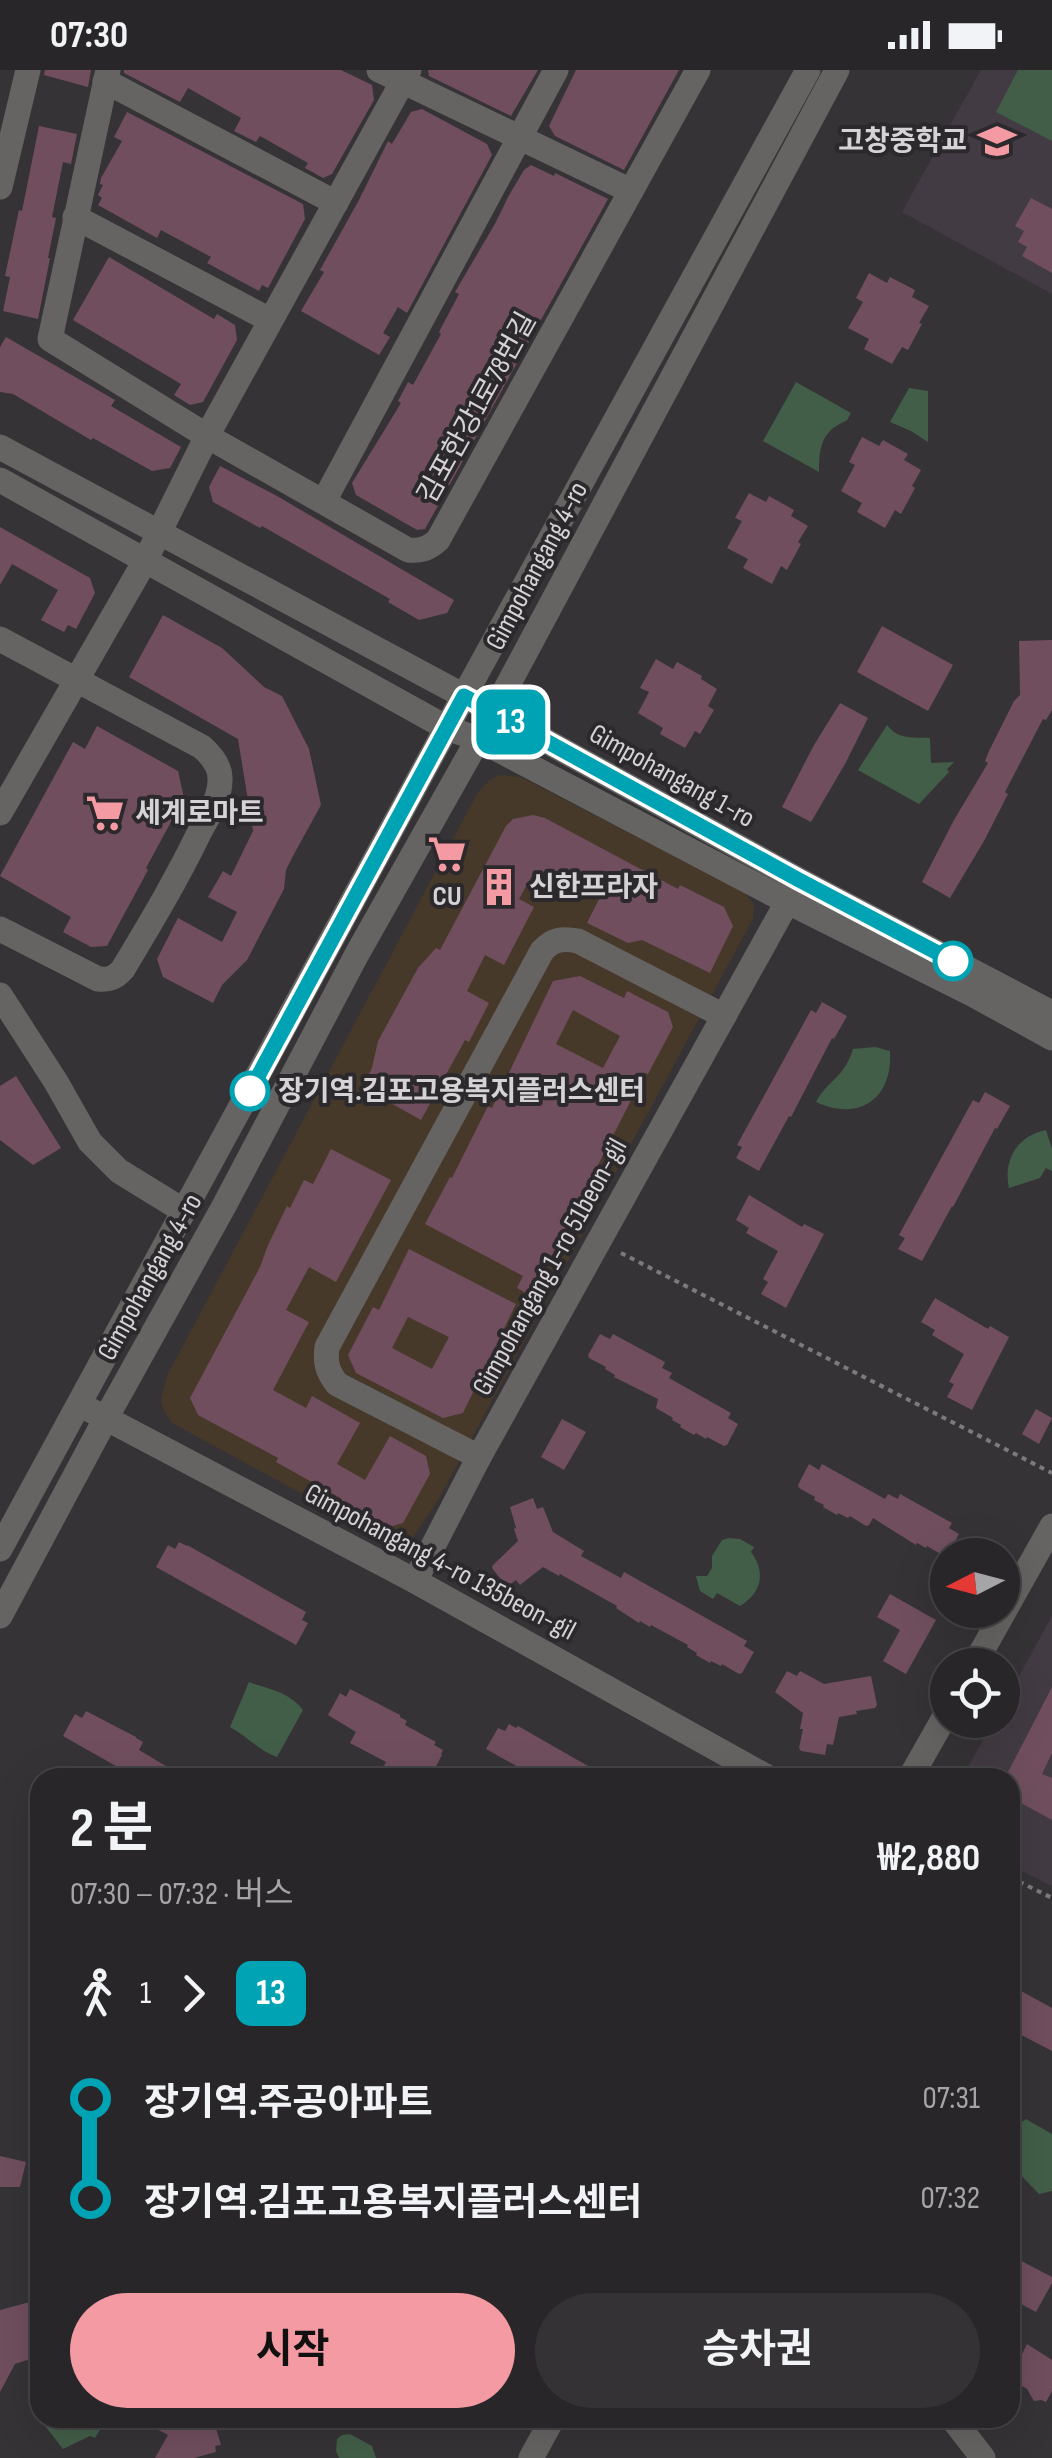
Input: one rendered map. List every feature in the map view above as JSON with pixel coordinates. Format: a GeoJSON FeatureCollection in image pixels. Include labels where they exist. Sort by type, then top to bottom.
{"type":"FeatureCollection","features":[{"type":"Feature","properties":{"kind":"street"},"geometry":{"type":"LineString","coordinates":[[0,187],[4,142],[28,70]]}},
{"type":"Feature","properties":{"kind":"street"},"geometry":{"type":"LineString","coordinates":[[379,70],[406,76],[519,138],[631,191]]}},
{"type":"Feature","properties":{"kind":"street"},"geometry":{"type":"LineString","coordinates":[[324,501],[556,70]]}},
{"type":"Feature","properties":{"kind":"street","name":"김포한강1로78번길"},"geometry":{"type":"LineString","coordinates":[[336,204],[107,76],[50,339],[207,436],[408,550],[420,550],[438,540],[698,70]]}},
{"type":"Feature","properties":{"kind":"street","name":"Gimpohangang 4-ro"},"geometry":{"type":"LineString","coordinates":[[0,1549],[808,70]]}},
{"type":"Feature","properties":{"kind":"street","name":"Gimpohangang 4-ro"},"geometry":{"type":"LineString","coordinates":[[0,1616],[358,954],[493,713],[838,70]]}},
{"type":"Feature","properties":{"kind":"street"},"geometry":{"type":"LineString","coordinates":[[0,814],[144,561],[207,436],[406,76]]}},
{"type":"Feature","properties":{"kind":"street"},"geometry":{"type":"LineString","coordinates":[[75,217],[270,320]]}},
{"type":"Feature","properties":{"kind":"street","name":"Gimpohangang 1-ro"},"geometry":{"type":"LineString","coordinates":[[0,447],[464,696],[1052,1038]]}},
{"type":"Feature","properties":{"kind":"street","name":"Gimpohangang 1-ro"},"geometry":{"type":"LineString","coordinates":[[0,480],[447,728],[478,739],[1052,1013]]}},
{"type":"Feature","properties":{"kind":"street"},"geometry":{"type":"LineString","coordinates":[[0,639],[202,748],[220,772],[218,794],[182,868],[116,977],[98,978],[0,929]]}},
{"type":"Feature","properties":{"kind":"street","name":"Gimpohangang 1-ro 51beon-gil"},"geometry":{"type":"LineString","coordinates":[[415,1581],[794,891]]}},
{"type":"Feature","properties":{"kind":"street"},"geometry":{"type":"LineString","coordinates":[[480,1457],[337,1384],[325,1362],[327,1347],[542,951],[550,942],[563,938],[578,941],[724,1016]]}},
{"type":"Feature","properties":{"kind":"street"},"geometry":{"type":"LineString","coordinates":[[0,996],[90,1142],[119,1171],[184,1211]]}},
{"type":"Feature","properties":{"kind":"street","name":"Gimpohangang 4-ro 135beon-gil"},"geometry":{"type":"LineString","coordinates":[[80,1405],[415,1581],[751,1768]]}},
{"type":"Feature","properties":{"kind":"street"},"geometry":{"type":"LineString","coordinates":[[984,1648],[1052,1526]]}},
{"type":"Feature","properties":{"kind":"street"},"geometry":{"type":"LineString","coordinates":[[916,1768],[933,1738]]}},
{"type":"Feature","properties":{"kind":"street"},"geometry":{"type":"LineString","coordinates":[[531,2458],[548,2428]]}},
{"type":"Feature","properties":{"kind":"street"},"geometry":{"type":"LineString","coordinates":[[960,2428],[984,2458]]}},
{"type":"Feature","properties":{"kind":"path"},"geometry":{"type":"LineString","coordinates":[[621,1254],[1052,1474]]}},
{"type":"Feature","properties":{"kind":"path"},"geometry":{"type":"LineString","coordinates":[[1020,1883],[1052,1898]]}},
{"type":"Feature","properties":{"kind":"shaded area","name":"고창중학교"},"geometry":{"type":"Polygon","coordinates":[[[981,70],[1052,70],[1052,294],[902,212],[981,70]]]}},
{"type":"Feature","properties":{"kind":"shaded area"},"geometry":{"type":"Polygon","coordinates":[[[500,775],[520,777],[730,884],[746,894],[754,905],[753,919],[438,1500],[412,1539],[391,1542],[172,1423],[161,1401],[168,1374],[478,792],[500,775]]]}},
{"type":"Feature","properties":{"kind":"shaded area"},"geometry":{"type":"Polygon","coordinates":[[[1052,1616],[1052,1886],[1020,1870],[1020,1768],[968,1768],[984,1738],[1020,1738],[1020,1674],[1052,1616]]]}},
{"type":"Feature","properties":{"kind":"green space"},"geometry":{"type":"Polygon","coordinates":[[[1018,70],[1052,70],[1052,141],[996,112],[1018,70]]]}},
{"type":"Feature","properties":{"kind":"green space"},"geometry":{"type":"Polygon","coordinates":[[[796,382],[851,413],[824,439],[819,472],[763,441],[796,382]]]}},
{"type":"Feature","properties":{"kind":"green space"},"geometry":{"type":"Polygon","coordinates":[[[909,388],[928,391],[928,442],[890,422],[909,388]]]}},
{"type":"Feature","properties":{"kind":"green space"},"geometry":{"type":"Polygon","coordinates":[[[887,725],[901,735],[930,738],[931,763],[954,762],[919,804],[858,770],[887,725]]]}},
{"type":"Feature","properties":{"kind":"green space"},"geometry":{"type":"Polygon","coordinates":[[[875,1047],[890,1051],[886,1082],[879,1094],[859,1107],[846,1109],[816,1102],[845,1066],[853,1049],[875,1047]]]}},
{"type":"Feature","properties":{"kind":"green space"},"geometry":{"type":"Polygon","coordinates":[[[1046,1130],[1052,1149],[1052,1171],[1046,1168],[1040,1178],[1009,1188],[1008,1168],[1014,1151],[1027,1138],[1046,1130]]]}},
{"type":"Feature","properties":{"kind":"green space"},"geometry":{"type":"Polygon","coordinates":[[[729,1538],[754,1547],[751,1552],[759,1567],[757,1588],[740,1606],[717,1593],[713,1599],[700,1591],[696,1576],[707,1576],[712,1556],[722,1540],[729,1538]]]}},
{"type":"Feature","properties":{"kind":"green space"},"geometry":{"type":"Polygon","coordinates":[[[249,1682],[285,1695],[303,1710],[277,1757],[230,1727],[249,1682]]]}},
{"type":"Feature","properties":{"kind":"green space"},"geometry":{"type":"Polygon","coordinates":[[[1026,2119],[1052,2134],[1052,2191],[1039,2194],[1020,2174],[1020,2124],[1026,2119]]]}},
{"type":"Feature","properties":{"kind":"green space"},"geometry":{"type":"Polygon","coordinates":[[[47,2428],[101,2428],[95,2438],[90,2436],[63,2449],[47,2428]]]}},
{"type":"Feature","properties":{"kind":"green space"},"geometry":{"type":"Polygon","coordinates":[[[350,2434],[372,2446],[376,2458],[339,2458],[337,2439],[350,2434]]]}},
{"type":"Feature","properties":{"kind":"building"},"geometry":{"type":"Polygon","coordinates":[[[45,70],[91,70],[88,87],[44,75],[45,70]]]}},
{"type":"Feature","properties":{"kind":"building"},"geometry":{"type":"Polygon","coordinates":[[[124,70],[341,70],[372,85],[374,100],[332,174],[323,178],[305,168],[308,163],[260,136],[256,142],[234,131],[241,118],[188,88],[180,102],[124,70]]]}},
{"type":"Feature","properties":{"kind":"building"},"geometry":{"type":"Polygon","coordinates":[[[428,70],[538,70],[511,116],[429,76],[428,70]]]}},
{"type":"Feature","properties":{"kind":"building"},"geometry":{"type":"Polygon","coordinates":[[[576,70],[679,70],[624,170],[555,136],[549,126],[576,70]]]}},
{"type":"Feature","properties":{"kind":"building"},"geometry":{"type":"Polygon","coordinates":[[[422,109],[487,144],[492,155],[407,313],[398,307],[383,333],[390,337],[379,355],[301,311],[388,141],[392,144],[411,112],[422,109]]]}},
{"type":"Feature","properties":{"kind":"building"},"geometry":{"type":"Polygon","coordinates":[[[127,112],[303,204],[305,219],[268,288],[262,285],[259,291],[207,263],[211,257],[161,230],[157,238],[98,205],[102,198],[98,195],[103,185],[101,178],[122,141],[114,137],[127,112]]]}},
{"type":"Feature","properties":{"kind":"building"},"geometry":{"type":"Polygon","coordinates":[[[39,126],[77,134],[71,164],[63,162],[38,319],[3,311],[10,277],[5,276],[39,126]]]}},
{"type":"Feature","properties":{"kind":"building"},"geometry":{"type":"Polygon","coordinates":[[[531,165],[608,199],[425,529],[417,530],[356,495],[352,483],[401,403],[398,401],[408,382],[413,385],[441,334],[459,294],[455,292],[524,170],[531,165]]]}},
{"type":"Feature","properties":{"kind":"building"},"geometry":{"type":"Polygon","coordinates":[[[1031,198],[1052,209],[1052,273],[1022,256],[1027,247],[1018,242],[1024,231],[1015,226],[1031,198]]]}},
{"type":"Feature","properties":{"kind":"building"},"geometry":{"type":"Polygon","coordinates":[[[109,257],[214,319],[217,314],[235,325],[237,340],[203,402],[190,405],[174,395],[181,384],[73,320],[109,257]]]}},
{"type":"Feature","properties":{"kind":"building"},"geometry":{"type":"Polygon","coordinates":[[[869,273],[887,283],[890,277],[915,290],[912,297],[929,306],[908,350],[902,347],[892,364],[864,349],[869,339],[848,328],[863,302],[856,298],[869,273]]]}},
{"type":"Feature","properties":{"kind":"building"},"geometry":{"type":"Polygon","coordinates":[[[6,337],[115,400],[111,406],[181,447],[170,468],[152,471],[13,394],[0,392],[0,347],[6,337]]]}},
{"type":"Feature","properties":{"kind":"building"},"geometry":{"type":"Polygon","coordinates":[[[862,437],[879,446],[883,440],[908,454],[904,460],[921,470],[901,514],[895,510],[885,528],[857,512],[862,503],[841,491],[855,465],[849,462],[862,437]]]}},
{"type":"Feature","properties":{"kind":"building"},"geometry":{"type":"Polygon","coordinates":[[[220,466],[454,600],[447,613],[419,620],[388,602],[390,599],[213,502],[209,487],[220,466]]]}},
{"type":"Feature","properties":{"kind":"building"},"geometry":{"type":"Polygon","coordinates":[[[749,493],[766,502],[769,496],[794,510],[791,516],[808,526],[787,570],[781,566],[772,584],[743,568],[748,559],[727,548],[742,521],[735,518],[749,493]]]}},
{"type":"Feature","properties":{"kind":"building"},"geometry":{"type":"Polygon","coordinates":[[[0,527],[90,578],[95,593],[76,629],[68,625],[64,632],[41,620],[58,590],[12,564],[0,585],[0,527]]]}},
{"type":"Feature","properties":{"kind":"building"},"geometry":{"type":"Polygon","coordinates":[[[163,615],[222,648],[264,687],[282,696],[309,749],[321,805],[286,870],[284,889],[247,960],[222,985],[213,1003],[163,977],[157,959],[178,918],[222,942],[237,912],[208,897],[223,871],[231,876],[253,831],[238,739],[129,677],[163,615]]]}},
{"type":"Feature","properties":{"kind":"building"},"geometry":{"type":"Polygon","coordinates":[[[882,626],[953,665],[928,711],[857,672],[882,626]]]}},
{"type":"Feature","properties":{"kind":"building"},"geometry":{"type":"Polygon","coordinates":[[[1052,640],[1052,710],[1043,719],[984,841],[950,898],[922,882],[988,763],[985,761],[989,751],[1020,695],[1019,641],[1052,640]]]}},
{"type":"Feature","properties":{"kind":"building"},"geometry":{"type":"Polygon","coordinates":[[[656,659],[673,669],[677,662],[717,689],[708,706],[714,710],[700,734],[695,731],[685,748],[660,734],[663,728],[638,713],[649,692],[640,688],[656,659]]]}},
{"type":"Feature","properties":{"kind":"building"},"geometry":{"type":"Polygon","coordinates":[[[840,703],[868,718],[811,822],[782,807],[840,703]]]}},
{"type":"Feature","properties":{"kind":"building","name":"세계로마트"},"geometry":{"type":"Polygon","coordinates":[[[97,726],[178,771],[184,798],[107,946],[91,947],[63,932],[71,917],[0,876],[73,742],[85,749],[97,726]]]}},
{"type":"Feature","properties":{"kind":"building"},"geometry":{"type":"Polygon","coordinates":[[[533,815],[678,889],[680,885],[724,907],[733,926],[710,973],[642,940],[628,943],[587,923],[599,899],[535,870],[519,899],[534,907],[504,965],[485,955],[467,991],[489,1003],[421,1120],[362,1087],[372,1068],[378,1041],[418,968],[436,948],[440,950],[506,826],[513,819],[533,815]]]}},
{"type":"Feature","properties":{"kind":"building"},"geometry":{"type":"Polygon","coordinates":[[[580,976],[624,998],[627,991],[668,1012],[673,1027],[648,1074],[645,1073],[531,1296],[517,1288],[523,1276],[425,1224],[488,1106],[492,1108],[553,981],[580,976]],[[573,1010],[556,1044],[603,1068],[620,1036],[573,1010]]]}},
{"type":"Feature","properties":{"kind":"building"},"geometry":{"type":"Polygon","coordinates":[[[822,1002],[847,1016],[759,1171],[736,1158],[742,1147],[737,1145],[811,1010],[816,1013],[822,1002]]]}},
{"type":"Feature","properties":{"kind":"building"},"geometry":{"type":"Polygon","coordinates":[[[16,1076],[61,1148],[33,1165],[0,1140],[0,1086],[16,1076]]]}},
{"type":"Feature","properties":{"kind":"building"},"geometry":{"type":"Polygon","coordinates":[[[985,1092],[1010,1106],[922,1261],[898,1249],[905,1238],[899,1235],[973,1100],[979,1103],[985,1092]]]}},
{"type":"Feature","properties":{"kind":"building"},"geometry":{"type":"Polygon","coordinates":[[[331,1149],[391,1180],[336,1282],[309,1267],[286,1310],[309,1322],[273,1390],[306,1408],[312,1396],[360,1423],[337,1464],[365,1480],[390,1436],[426,1456],[430,1474],[403,1523],[386,1528],[276,1462],[278,1458],[198,1415],[190,1398],[260,1267],[287,1206],[290,1208],[304,1180],[313,1184],[331,1149]]]}},
{"type":"Feature","properties":{"kind":"building"},"geometry":{"type":"Polygon","coordinates":[[[749,1195],[802,1227],[804,1224],[824,1234],[786,1308],[761,1294],[768,1282],[763,1279],[778,1251],[746,1233],[749,1228],[736,1220],[749,1195]]]}},
{"type":"Feature","properties":{"kind":"building"},"geometry":{"type":"Polygon","coordinates":[[[409,1249],[516,1304],[463,1413],[443,1418],[356,1373],[348,1355],[373,1307],[379,1310],[409,1249]],[[408,1317],[392,1348],[432,1369],[449,1337],[408,1317]]]}},
{"type":"Feature","properties":{"kind":"building"},"geometry":{"type":"Polygon","coordinates":[[[935,1298],[1009,1337],[972,1410],[947,1397],[954,1384],[949,1382],[964,1354],[932,1335],[935,1330],[921,1322],[935,1298]]]}},
{"type":"Feature","properties":{"kind":"building"},"geometry":{"type":"Polygon","coordinates":[[[600,1334],[610,1339],[613,1334],[665,1362],[662,1368],[672,1373],[669,1378],[731,1413],[728,1418],[738,1424],[727,1445],[680,1427],[656,1408],[658,1399],[614,1377],[606,1367],[589,1358],[600,1334]]]}},
{"type":"Feature","properties":{"kind":"building"},"geometry":{"type":"Polygon","coordinates":[[[1036,1409],[1052,1418],[1039,1444],[1022,1434],[1036,1409]]]}},
{"type":"Feature","properties":{"kind":"building"},"geometry":{"type":"Polygon","coordinates":[[[562,1419],[586,1432],[564,1470],[541,1457],[562,1419]]]}},
{"type":"Feature","properties":{"kind":"building"},"geometry":{"type":"Polygon","coordinates":[[[809,1464],[819,1470],[822,1464],[885,1499],[888,1494],[898,1499],[900,1494],[952,1523],[949,1528],[959,1534],[957,1538],[930,1538],[930,1548],[916,1545],[873,1518],[866,1526],[850,1516],[837,1515],[798,1485],[809,1464]]]}},
{"type":"Feature","properties":{"kind":"building"},"geometry":{"type":"Polygon","coordinates":[[[533,1498],[537,1509],[543,1507],[553,1532],[584,1551],[581,1556],[621,1578],[624,1572],[747,1641],[744,1646],[754,1652],[742,1673],[710,1663],[688,1645],[651,1625],[639,1623],[617,1606],[543,1567],[520,1585],[516,1580],[507,1587],[492,1568],[518,1541],[510,1507],[533,1498]]]}},
{"type":"Feature","properties":{"kind":"building"},"geometry":{"type":"Polygon","coordinates":[[[179,1542],[306,1612],[302,1620],[308,1623],[296,1645],[156,1567],[168,1545],[175,1549],[179,1542]]]}},
{"type":"Feature","properties":{"kind":"building"},"geometry":{"type":"Polygon","coordinates":[[[890,1594],[930,1617],[932,1628],[906,1674],[883,1661],[900,1630],[877,1617],[890,1594]]]}},
{"type":"Feature","properties":{"kind":"building"},"geometry":{"type":"Polygon","coordinates":[[[787,1671],[797,1676],[800,1671],[824,1684],[871,1676],[877,1705],[839,1717],[833,1745],[827,1744],[825,1755],[801,1751],[803,1713],[775,1692],[787,1671]]]}},
{"type":"Feature","properties":{"kind":"building"},"geometry":{"type":"Polygon","coordinates":[[[1052,1687],[1052,1753],[1042,1774],[1052,1778],[1052,1820],[1020,1802],[1020,1768],[1010,1768],[1052,1687]]]}},
{"type":"Feature","properties":{"kind":"building"},"geometry":{"type":"Polygon","coordinates":[[[350,1689],[400,1715],[407,1721],[405,1725],[436,1742],[434,1745],[443,1750],[435,1768],[388,1768],[384,1766],[386,1762],[350,1743],[356,1732],[328,1715],[340,1693],[346,1697],[350,1689]]]}},
{"type":"Feature","properties":{"kind":"building"},"geometry":{"type":"Polygon","coordinates":[[[86,1711],[136,1737],[143,1742],[139,1750],[169,1768],[119,1768],[63,1736],[75,1714],[82,1718],[86,1711]]]}},
{"type":"Feature","properties":{"kind":"building"},"geometry":{"type":"Polygon","coordinates":[[[509,1724],[518,1726],[592,1768],[520,1768],[486,1749],[498,1728],[505,1731],[509,1724]]]}},
{"type":"Feature","properties":{"kind":"building"},"geometry":{"type":"Polygon","coordinates":[[[1020,1990],[1052,2008],[1052,2051],[1020,2034],[1020,1990]]]}},
{"type":"Feature","properties":{"kind":"building"},"geometry":{"type":"Polygon","coordinates":[[[0,2156],[26,2162],[20,2187],[0,2187],[0,2156]]]}},
{"type":"Feature","properties":{"kind":"building"},"geometry":{"type":"Polygon","coordinates":[[[1020,2260],[1052,2277],[1036,2312],[1020,2303],[1020,2260]]]}},
{"type":"Feature","properties":{"kind":"building"},"geometry":{"type":"Polygon","coordinates":[[[30,2302],[30,2359],[15,2364],[0,2392],[0,2310],[30,2302]]]}},
{"type":"Feature","properties":{"kind":"building"},"geometry":{"type":"Polygon","coordinates":[[[1027,2344],[1052,2360],[1052,2391],[1046,2402],[1034,2401],[1020,2385],[1020,2358],[1027,2344]]]}},
{"type":"Feature","properties":{"kind":"building"},"geometry":{"type":"Polygon","coordinates":[[[155,2428],[216,2428],[221,2445],[215,2446],[216,2452],[194,2458],[155,2458],[168,2435],[155,2428]]]}},
{"type":"Feature","properties":{"kind":"bus line","name":"13"},"geometry":{"type":"LineString","coordinates":[[250,1091],[464,696],[953,961]]}},
{"type":"Feature","properties":{"kind":"place","name":"고창중학교"},"geometry":{"type":"Point","coordinates":[997,141]}},
{"type":"Feature","properties":{"kind":"place","name":"세계로마트"},"geometry":{"type":"Point","coordinates":[105,813]}},
{"type":"Feature","properties":{"kind":"place","name":"CU"},"geometry":{"type":"Point","coordinates":[447,854]}},
{"type":"Feature","properties":{"kind":"place","name":"신한프라자"},"geometry":{"type":"Point","coordinates":[499,887]}},
{"type":"Feature","properties":{"kind":"place","name":"장기역.김포고용복지플러스센터"},"geometry":{"type":"Point","coordinates":[250,1091]}}]}
